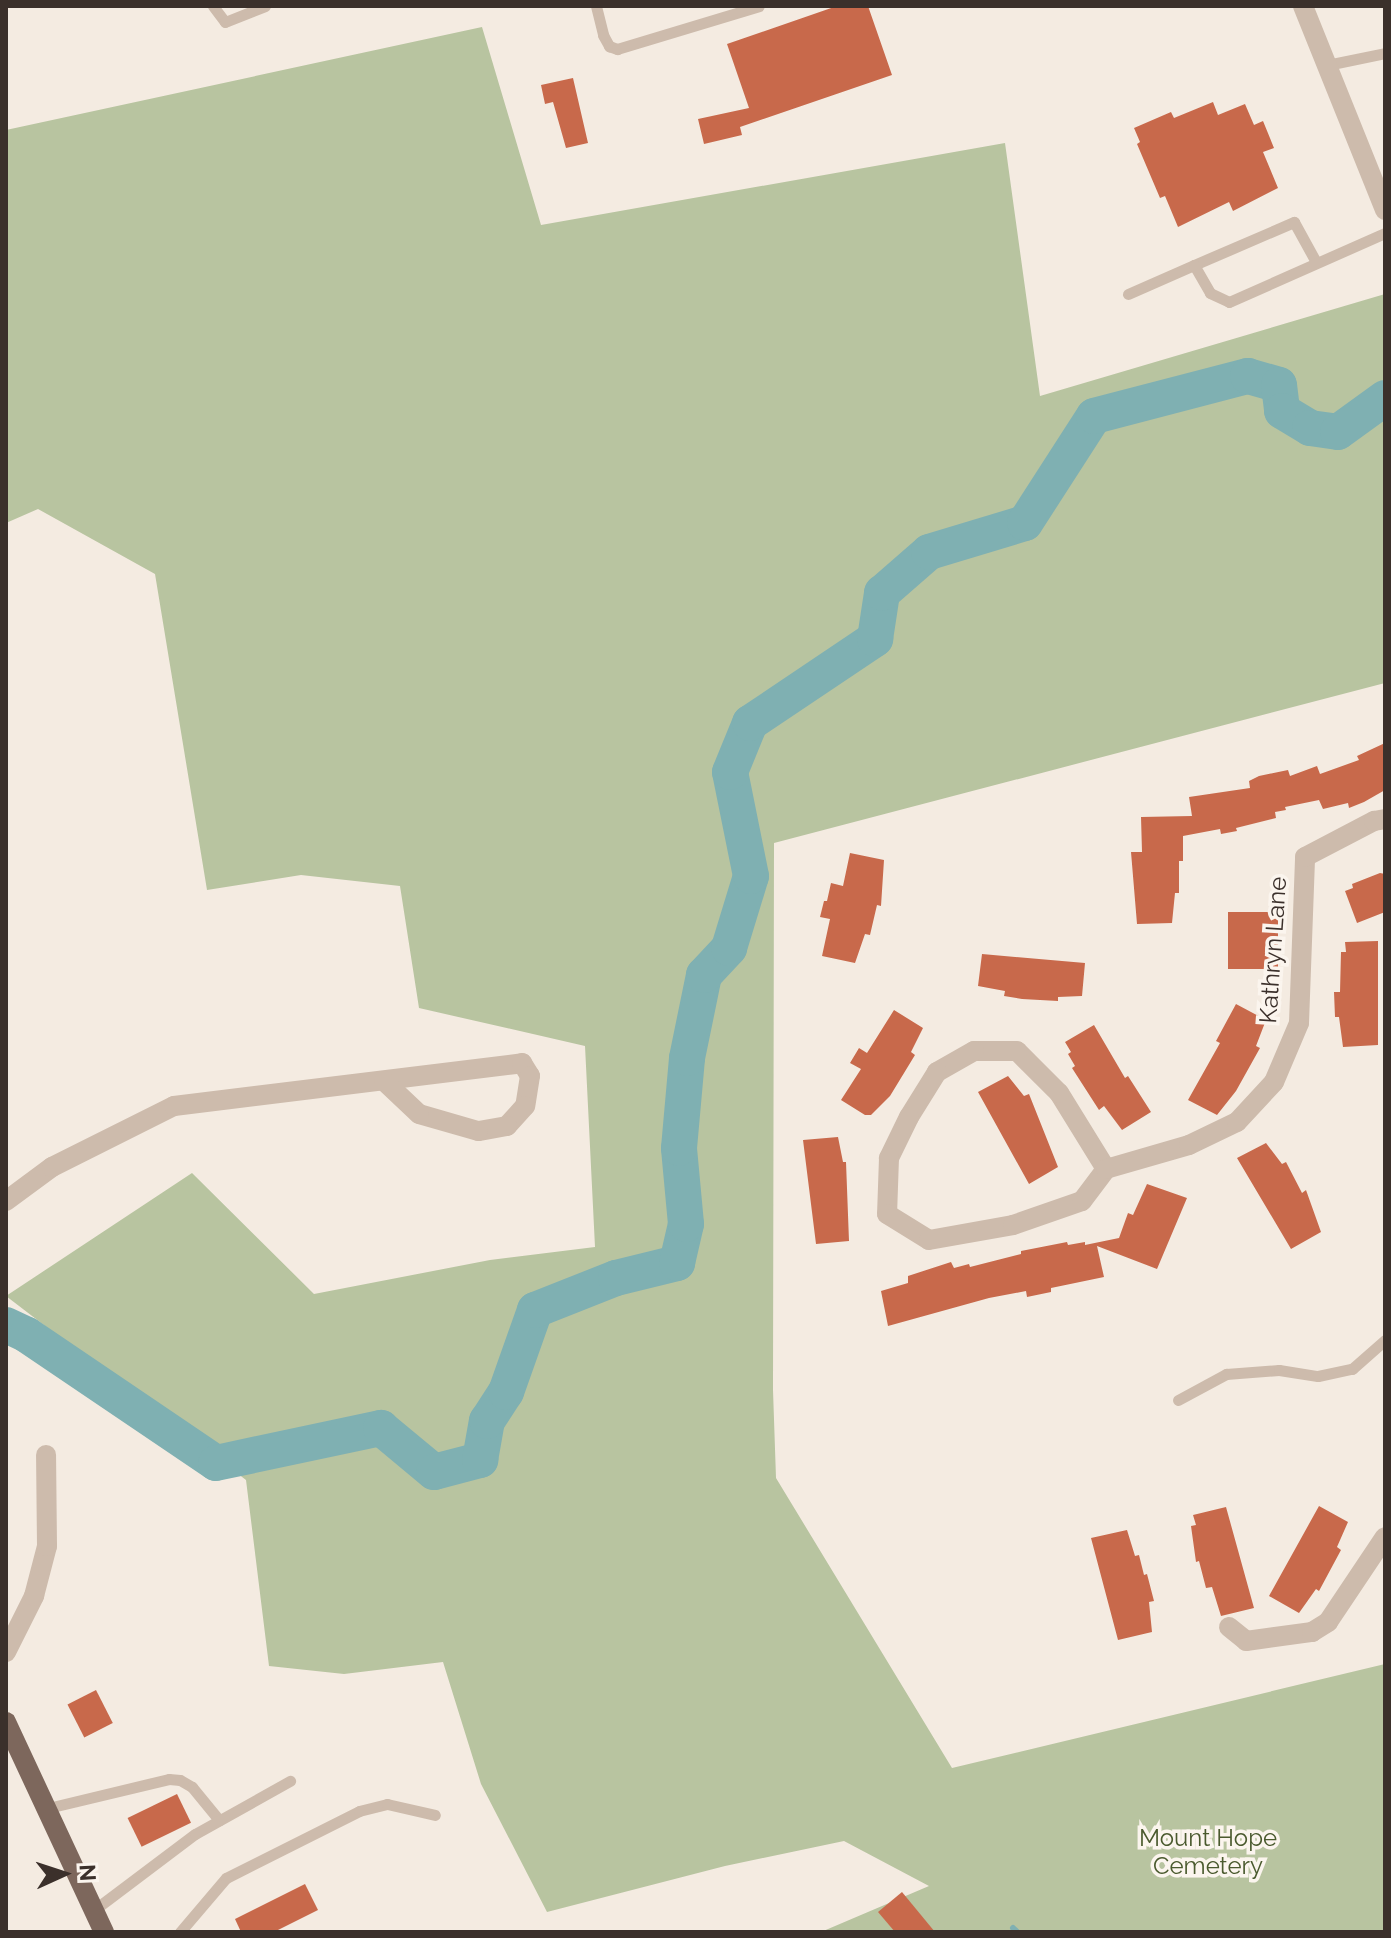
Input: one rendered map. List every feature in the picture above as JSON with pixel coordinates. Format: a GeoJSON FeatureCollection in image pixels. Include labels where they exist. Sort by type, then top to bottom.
{"type":"FeatureCollection","features":[{"type":"Feature","properties":{"kind":"main road"},"geometry":{"type":"LineString","coordinates":[[6,1722],[104,1932]]}},
{"type":"Feature","properties":{"kind":"street"},"geometry":{"type":"LineString","coordinates":[[1303,6],[1385,210]]}},
{"type":"Feature","properties":{"kind":"street","name":"Kathryn Lane"},"geometry":{"type":"LineString","coordinates":[[1106,1169],[1189,1145],[1237,1122],[1274,1082],[1299,1023],[1305,857],[1374,821],[1385,819]]}},
{"type":"Feature","properties":{"kind":"street"},"geometry":{"type":"LineString","coordinates":[[974,1051],[1017,1051],[1059,1093],[1106,1169],[1082,1201],[1013,1225],[929,1240],[887,1214],[889,1158],[937,1072],[974,1051]]}},
{"type":"Feature","properties":{"kind":"street"},"geometry":{"type":"LineString","coordinates":[[6,1201],[52,1167],[174,1106],[522,1063],[530,1076],[525,1106],[507,1126],[478,1131],[443,1124],[419,1114],[384,1081]]}},
{"type":"Feature","properties":{"kind":"street"},"geometry":{"type":"LineString","coordinates":[[6,1652],[34,1596],[47,1546],[46,1455]]}},
{"type":"Feature","properties":{"kind":"street"},"geometry":{"type":"LineString","coordinates":[[1229,1627],[1246,1641],[1312,1632],[1328,1622],[1385,1537]]}},
{"type":"Feature","properties":{"kind":"lane"},"geometry":{"type":"LineString","coordinates":[[213,6],[225,22],[265,6]]}},
{"type":"Feature","properties":{"kind":"lane"},"geometry":{"type":"LineString","coordinates":[[596,6],[603,35],[609,46],[617,49],[759,6]]}},
{"type":"Feature","properties":{"kind":"lane"},"geometry":{"type":"LineString","coordinates":[[1327,65],[1385,53]]}},
{"type":"Feature","properties":{"kind":"lane"},"geometry":{"type":"LineString","coordinates":[[1128,294],[1294,222],[1316,262]]}},
{"type":"Feature","properties":{"kind":"lane"},"geometry":{"type":"LineString","coordinates":[[1194,265],[1210,293],[1229,302],[1385,233]]}},
{"type":"Feature","properties":{"kind":"lane"},"geometry":{"type":"LineString","coordinates":[[1178,1400],[1226,1374],[1279,1370],[1318,1376],[1352,1369],[1385,1340]]}},
{"type":"Feature","properties":{"kind":"lane"},"geometry":{"type":"LineString","coordinates":[[48,1808],[169,1779],[180,1780],[192,1787],[219,1820]]}},
{"type":"Feature","properties":{"kind":"lane"},"geometry":{"type":"LineString","coordinates":[[94,1910],[165,1855],[219,1820],[290,1781]]}},
{"type":"Feature","properties":{"kind":"lane"},"geometry":{"type":"LineString","coordinates":[[180,1932],[226,1878],[359,1811],[387,1804],[435,1815]]}},
{"type":"Feature","properties":{"kind":"green space","name":"Mount Hope Cemetery"},"geometry":{"type":"Polygon","coordinates":[[[482,27],[541,225],[1005,143],[1040,396],[1385,294],[1385,683],[774,843],[773,1390],[776,1478],[952,1768],[1385,1664],[1385,1932],[821,1932],[929,1886],[844,1841],[725,1866],[547,1912],[481,1784],[443,1662],[344,1674],[269,1666],[246,1480],[6,1296],[192,1173],[314,1294],[490,1260],[595,1247],[585,1046],[419,1008],[400,886],[301,875],[207,890],[155,574],[38,509],[6,523],[6,130],[482,27]]]}},
{"type":"Feature","properties":{"kind":"building"},"geometry":{"type":"Polygon","coordinates":[[[837,6],[868,6],[892,75],[740,127],[742,135],[704,144],[698,119],[749,108],[727,44],[837,6]]]}},
{"type":"Feature","properties":{"kind":"building"},"geometry":{"type":"Polygon","coordinates":[[[573,78],[588,143],[566,148],[553,102],[545,104],[541,85],[573,78]]]}},
{"type":"Feature","properties":{"kind":"building"},"geometry":{"type":"Polygon","coordinates":[[[1213,102],[1218,115],[1245,104],[1254,125],[1263,121],[1274,148],[1263,152],[1278,188],[1233,211],[1229,202],[1178,227],[1165,196],[1160,198],[1137,144],[1140,142],[1134,128],[1171,112],[1174,118],[1213,102]]]}},
{"type":"Feature","properties":{"kind":"building"},"geometry":{"type":"Polygon","coordinates":[[[1385,743],[1385,790],[1364,802],[1349,808],[1348,803],[1323,809],[1319,800],[1285,807],[1286,810],[1275,812],[1276,818],[1236,828],[1237,831],[1221,834],[1220,829],[1183,836],[1179,893],[1175,893],[1172,923],[1137,924],[1131,852],[1142,852],[1141,817],[1192,816],[1189,797],[1250,788],[1249,781],[1259,776],[1288,770],[1290,776],[1317,766],[1320,774],[1359,760],[1357,756],[1385,743]]]}},
{"type":"Feature","properties":{"kind":"building"},"geometry":{"type":"Polygon","coordinates":[[[850,853],[884,860],[881,906],[877,905],[870,935],[865,934],[855,963],[822,956],[830,919],[820,917],[831,883],[843,886],[850,853]]]}},
{"type":"Feature","properties":{"kind":"building"},"geometry":{"type":"Polygon","coordinates":[[[1380,873],[1385,874],[1385,912],[1357,923],[1345,891],[1353,888],[1352,884],[1380,873]]]}},
{"type":"Feature","properties":{"kind":"building"},"geometry":{"type":"Polygon","coordinates":[[[1228,912],[1278,912],[1278,969],[1228,969],[1228,912]]]}},
{"type":"Feature","properties":{"kind":"building"},"geometry":{"type":"Polygon","coordinates":[[[1378,941],[1378,1045],[1343,1047],[1339,1017],[1335,1017],[1334,992],[1340,992],[1341,952],[1346,952],[1345,942],[1378,941]]]}},
{"type":"Feature","properties":{"kind":"building"},"geometry":{"type":"Polygon","coordinates":[[[982,954],[1085,963],[1082,996],[1058,997],[1058,1001],[1022,999],[1004,996],[1005,991],[978,986],[982,954]]]}},
{"type":"Feature","properties":{"kind":"building"},"geometry":{"type":"Polygon","coordinates":[[[1236,1004],[1266,1020],[1256,1046],[1260,1048],[1236,1091],[1217,1115],[1188,1100],[1220,1043],[1216,1041],[1236,1004]]]}},
{"type":"Feature","properties":{"kind":"building"},"geometry":{"type":"Polygon","coordinates":[[[894,1010],[923,1028],[911,1052],[915,1055],[890,1096],[871,1115],[865,1115],[841,1100],[861,1069],[850,1063],[859,1048],[867,1053],[894,1010]]]}},
{"type":"Feature","properties":{"kind":"building"},"geometry":{"type":"Polygon","coordinates":[[[1094,1025],[1125,1078],[1128,1076],[1151,1112],[1122,1130],[1104,1106],[1099,1110],[1072,1068],[1075,1066],[1068,1054],[1071,1052],[1065,1042],[1094,1025]]]}},
{"type":"Feature","properties":{"kind":"building"},"geometry":{"type":"Polygon","coordinates":[[[1008,1076],[1024,1096],[1029,1094],[1058,1167],[1029,1184],[978,1092],[1008,1076]]]}},
{"type":"Feature","properties":{"kind":"building"},"geometry":{"type":"Polygon","coordinates":[[[838,1137],[843,1162],[846,1162],[849,1241],[816,1244],[803,1140],[838,1137]]]}},
{"type":"Feature","properties":{"kind":"building"},"geometry":{"type":"Polygon","coordinates":[[[1266,1143],[1282,1164],[1286,1162],[1302,1193],[1306,1190],[1321,1232],[1291,1249],[1237,1158],[1266,1143]]]}},
{"type":"Feature","properties":{"kind":"building"},"geometry":{"type":"Polygon","coordinates":[[[1147,1184],[1187,1198],[1157,1269],[1097,1246],[1104,1277],[1051,1288],[1051,1292],[1027,1297],[1026,1291],[989,1298],[888,1326],[881,1291],[908,1283],[908,1276],[951,1262],[954,1268],[969,1264],[970,1267],[1021,1254],[1021,1251],[1067,1242],[1068,1245],[1085,1242],[1085,1245],[1119,1238],[1128,1213],[1133,1215],[1147,1184]]]}},
{"type":"Feature","properties":{"kind":"building"},"geometry":{"type":"Polygon","coordinates":[[[1319,1506],[1348,1522],[1337,1547],[1341,1550],[1319,1591],[1316,1589],[1299,1613],[1269,1596],[1319,1506]]]}},
{"type":"Feature","properties":{"kind":"building"},"geometry":{"type":"Polygon","coordinates":[[[1226,1507],[1254,1608],[1221,1616],[1212,1587],[1206,1588],[1199,1561],[1196,1562],[1191,1526],[1196,1525],[1193,1515],[1226,1507]]]}},
{"type":"Feature","properties":{"kind":"building"},"geometry":{"type":"Polygon","coordinates":[[[1127,1530],[1135,1556],[1139,1555],[1144,1575],[1147,1574],[1154,1601],[1149,1602],[1152,1632],[1118,1640],[1091,1538],[1127,1530]]]}},
{"type":"Feature","properties":{"kind":"building"},"geometry":{"type":"Polygon","coordinates":[[[96,1690],[113,1723],[84,1737],[67,1705],[96,1690]]]}},
{"type":"Feature","properties":{"kind":"building"},"geometry":{"type":"Polygon","coordinates":[[[177,1794],[191,1823],[142,1847],[128,1818],[177,1794]]]}},
{"type":"Feature","properties":{"kind":"building"},"geometry":{"type":"Polygon","coordinates":[[[305,1884],[318,1910],[274,1932],[241,1932],[235,1919],[305,1884]]]}},
{"type":"Feature","properties":{"kind":"building"},"geometry":{"type":"Polygon","coordinates":[[[902,1892],[935,1932],[895,1932],[878,1912],[902,1892]]]}},
{"type":"Feature","properties":{"kind":"waterway"},"geometry":{"type":"LineString","coordinates":[[6,1325],[27,1335],[216,1463],[381,1428],[434,1472],[480,1460],[487,1421],[506,1392],[535,1310],[616,1278],[677,1263],[686,1224],[679,1148],[687,1058],[704,975],[729,948],[751,876],[730,772],[750,723],[875,639],[882,593],[929,552],[1025,523],[1094,416],[1248,376],[1279,385],[1282,411],[1310,428],[1338,432],[1385,398]]}},
{"type":"Feature","properties":{"kind":"waterway"},"geometry":{"type":"LineString","coordinates":[[1013,1928],[1017,1932]]}}]}
